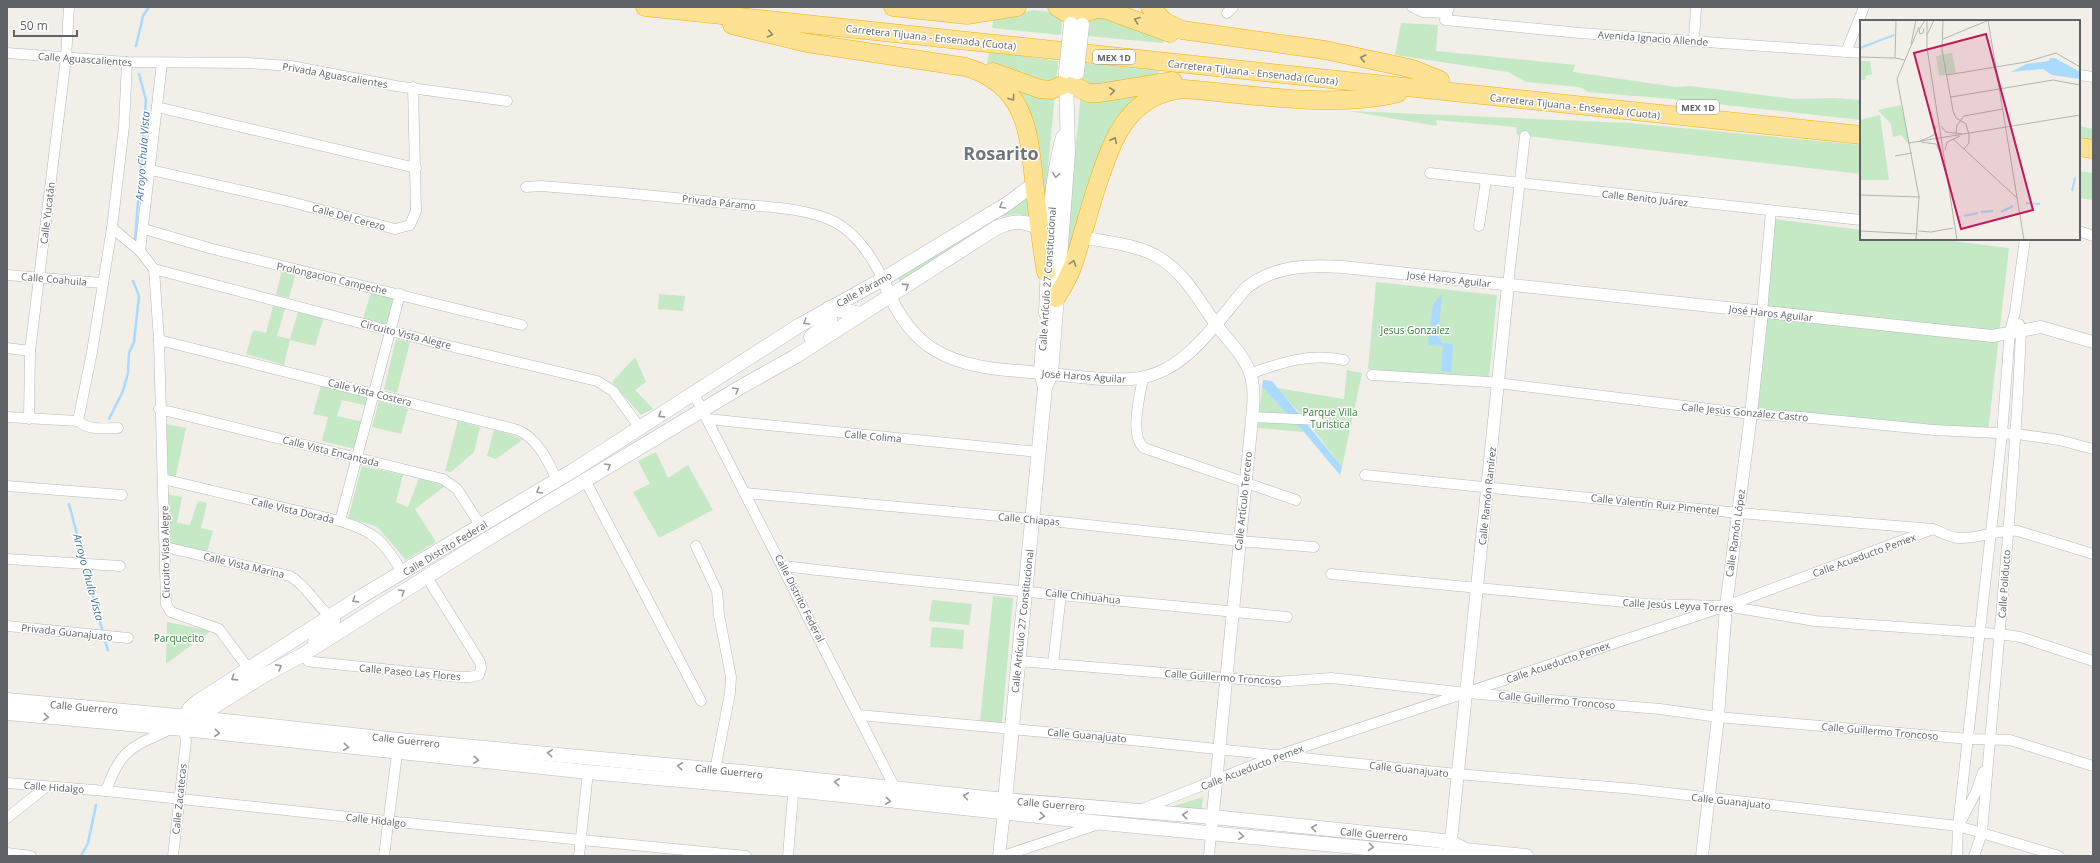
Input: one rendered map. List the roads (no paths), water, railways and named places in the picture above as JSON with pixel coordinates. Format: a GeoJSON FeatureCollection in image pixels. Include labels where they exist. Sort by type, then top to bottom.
{"type":"FeatureCollection","features":[{"type":"Feature","properties":{"kind":"highway","name":"Carretera Tijuana - Ensenada (Cuota)"},"geometry":{"type":"LineString","coordinates":[[645,7],[1860,136]]}},
{"type":"Feature","properties":{"kind":"highway","name":"Carretera Tijuana - Ensenada (Cuota)"},"geometry":{"type":"LineString","coordinates":[[744,7],[1860,124]]}},
{"type":"Feature","properties":{"kind":"highway"},"geometry":{"type":"LineString","coordinates":[[893,7],[967,15],[1017,7]]}},
{"type":"Feature","properties":{"kind":"highway"},"geometry":{"type":"LineString","coordinates":[[948,7],[963,7]]}},
{"type":"Feature","properties":{"kind":"highway"},"geometry":{"type":"LineString","coordinates":[[1057,7],[1077,15],[1097,8],[1107,10],[1170,34],[1198,40],[1306,52],[1340,54]]}},
{"type":"Feature","properties":{"kind":"highway"},"geometry":{"type":"LineString","coordinates":[[1150,7],[1165,22],[1182,30],[1284,43],[1413,70],[1440,80]]}},
{"type":"Feature","properties":{"kind":"highway"},"geometry":{"type":"LineString","coordinates":[[692,12],[728,24],[808,43],[867,53],[952,64],[980,71],[993,79],[1011,95],[1024,120],[1031,147],[1039,228],[1046,272]]}},
{"type":"Feature","properties":{"kind":"highway"},"geometry":{"type":"LineString","coordinates":[[808,43],[852,46],[959,61],[1040,89],[1051,90],[1071,78],[1088,93],[1099,93],[1173,81],[1330,94],[1358,99]]}},
{"type":"Feature","properties":{"kind":"highway"},"geometry":{"type":"LineString","coordinates":[[1056,298],[1072,269],[1112,142],[1132,112],[1150,98],[1169,90],[1184,88],[1279,97],[1358,99],[1393,94],[1414,89]]}},
{"type":"Feature","properties":{"kind":"highway"},"geometry":{"type":"LineString","coordinates":[[2080,147],[2093,149]]}},
{"type":"Feature","properties":{"kind":"highway"},"geometry":{"type":"LineString","coordinates":[[2080,158],[2093,160]]}},
{"type":"Feature","properties":{"kind":"main road","name":"Calle Artículo 27 Constitucional"},"geometry":{"type":"LineString","coordinates":[[1004,806],[1045,378],[1056,298],[1068,154],[1067,124],[1077,15]]}},
{"type":"Feature","properties":{"kind":"main road","name":"Calle Artículo 27 Constitucional"},"geometry":{"type":"LineString","coordinates":[[1045,378],[1048,232],[1058,159],[1067,124]]}},
{"type":"Feature","properties":{"kind":"main road","name":"Calle Páramo"},"geometry":{"type":"LineString","coordinates":[[694,394],[829,308],[883,279],[1007,204],[1034,184]]}},
{"type":"Feature","properties":{"kind":"main road","name":"Calle Páramo"},"geometry":{"type":"LineString","coordinates":[[704,415],[996,228],[1010,222],[1021,221],[1039,228]]}},
{"type":"Feature","properties":{"kind":"main road"},"geometry":{"type":"LineString","coordinates":[[796,356],[811,337],[830,320],[829,308],[861,314]]}},
{"type":"Feature","properties":{"kind":"main road","name":"Calle Distrito Federal"},"geometry":{"type":"LineString","coordinates":[[186,727],[189,709],[248,668],[330,616],[557,480],[694,394]]}},
{"type":"Feature","properties":{"kind":"main road","name":"Calle Distrito Federal"},"geometry":{"type":"LineString","coordinates":[[186,727],[263,676],[304,654],[377,606],[585,480],[704,415]]}},
{"type":"Feature","properties":{"kind":"main road","name":"Calle Guerrero"},"geometry":{"type":"LineString","coordinates":[[7,700],[186,727]]}},
{"type":"Feature","properties":{"kind":"main road","name":"Calle Guerrero"},"geometry":{"type":"LineString","coordinates":[[7,713],[398,746],[715,770],[794,784],[1004,806],[1138,810],[1213,817],[1450,851]]}},
{"type":"Feature","properties":{"kind":"main road","name":"Calle Guerrero"},"geometry":{"type":"LineString","coordinates":[[398,746],[588,772],[794,784],[896,788],[1103,823],[1211,833],[1450,851]]}},
{"type":"Feature","properties":{"kind":"main road"},"geometry":{"type":"LineString","coordinates":[[1450,851],[1465,850],[1526,856]]}},
{"type":"Feature","properties":{"kind":"street","name":"Calle Yucatán"},"geometry":{"type":"LineString","coordinates":[[29,419],[30,351],[66,58],[69,7]]}},
{"type":"Feature","properties":{"kind":"street","name":"Avenida Ignacio Allende"},"geometry":{"type":"LineString","coordinates":[[1412,7],[1423,12],[1447,13],[1580,33],[1860,53]]}},
{"type":"Feature","properties":{"kind":"street"},"geometry":{"type":"LineString","coordinates":[[1694,41],[1696,7]]}},
{"type":"Feature","properties":{"kind":"street"},"geometry":{"type":"LineString","coordinates":[[1846,52],[1864,7]]}},
{"type":"Feature","properties":{"kind":"street","name":"Calle Aguascalientes"},"geometry":{"type":"LineString","coordinates":[[7,53],[127,62],[162,63]]}},
{"type":"Feature","properties":{"kind":"street"},"geometry":{"type":"LineString","coordinates":[[78,421],[92,352],[112,228],[124,126],[127,62]]}},
{"type":"Feature","properties":{"kind":"street"},"geometry":{"type":"LineString","coordinates":[[140,251],[151,170],[162,63]]}},
{"type":"Feature","properties":{"kind":"street","name":"Privada Aguascalientes"},"geometry":{"type":"LineString","coordinates":[[162,63],[248,63],[291,66],[396,86],[413,87],[507,101]]}},
{"type":"Feature","properties":{"kind":"street","name":"Calle Del Cerezo"},"geometry":{"type":"LineString","coordinates":[[151,170],[395,229],[410,225],[413,221],[417,199],[413,87]]}},
{"type":"Feature","properties":{"kind":"street"},"geometry":{"type":"LineString","coordinates":[[158,107],[416,168]]}},
{"type":"Feature","properties":{"kind":"street","name":"Calle Ramón Ramírez"},"geometry":{"type":"LineString","coordinates":[[1450,851],[1457,774],[1489,488],[1508,285],[1525,136]]}},
{"type":"Feature","properties":{"kind":"street","name":"Calle Benito Juárez"},"geometry":{"type":"LineString","coordinates":[[1430,174],[1520,185],[1860,220]]}},
{"type":"Feature","properties":{"kind":"street"},"geometry":{"type":"LineString","coordinates":[[1479,226],[1486,180]]}},
{"type":"Feature","properties":{"kind":"street","name":"Privada Páramo"},"geometry":{"type":"LineString","coordinates":[[526,187],[541,186],[724,203],[793,210],[812,214],[835,222],[854,237],[869,254],[883,279]]}},
{"type":"Feature","properties":{"kind":"street","name":"Calle Ramón López"},"geometry":{"type":"LineString","coordinates":[[1702,856],[1718,717],[1726,606],[1751,414],[1771,211]]}},
{"type":"Feature","properties":{"kind":"street"},"geometry":{"type":"LineString","coordinates":[[112,228],[140,251],[154,269]]}},
{"type":"Feature","properties":{"kind":"street","name":"Prolongacion Campeche"},"geometry":{"type":"LineString","coordinates":[[144,229],[209,248],[522,325]]}},
{"type":"Feature","properties":{"kind":"street"},"geometry":{"type":"LineString","coordinates":[[2080,231],[2093,236]]}},
{"type":"Feature","properties":{"kind":"street","name":"Calle Artículo Tercero"},"geometry":{"type":"LineString","coordinates":[[1082,237],[1140,249],[1157,256],[1182,277],[1242,358],[1250,374],[1254,392],[1209,856]]}},
{"type":"Feature","properties":{"kind":"street","name":"Calle Poliducto"},"geometry":{"type":"LineString","coordinates":[[1957,856],[1958,826],[1981,634],[1990,534],[2025,240]]}},
{"type":"Feature","properties":{"kind":"street","name":"José Haros Aguilar"},"geometry":{"type":"LineString","coordinates":[[883,279],[889,297],[919,337],[932,349],[948,357],[1045,378],[1118,380],[1143,378],[1164,371],[1182,360],[1197,346],[1247,287],[1256,280],[1272,272],[1293,267],[1343,267],[1992,336],[2015,330],[2036,327],[2049,328],[2093,342]]}},
{"type":"Feature","properties":{"kind":"street","name":"Circuito Vista Alegre"},"geometry":{"type":"LineString","coordinates":[[248,668],[219,629],[185,618],[167,609],[159,409],[159,340],[154,269],[597,381],[613,391],[640,428]]}},
{"type":"Feature","properties":{"kind":"street","name":"Calle Coahuila"},"geometry":{"type":"LineString","coordinates":[[7,275],[102,283]]}},
{"type":"Feature","properties":{"kind":"street"},"geometry":{"type":"LineString","coordinates":[[340,521],[358,458],[400,294]]}},
{"type":"Feature","properties":{"kind":"street","name":"Calle Poliducto"},"geometry":{"type":"LineString","coordinates":[[1974,856],[1982,832],[2017,434],[2015,330]]}},
{"type":"Feature","properties":{"kind":"street","name":"Calle Vista Costera"},"geometry":{"type":"LineString","coordinates":[[159,340],[494,423],[526,434],[540,450],[557,480]]}},
{"type":"Feature","properties":{"kind":"street"},"geometry":{"type":"LineString","coordinates":[[7,348],[30,351]]}},
{"type":"Feature","properties":{"kind":"street"},"geometry":{"type":"LineString","coordinates":[[1250,374],[1279,363],[1302,358],[1334,358],[1344,360]]}},
{"type":"Feature","properties":{"kind":"street","name":"Calle Jesús González Castro"},"geometry":{"type":"LineString","coordinates":[[1372,375],[1498,384],[1751,414],[1802,417],[1934,430],[2017,434],[2059,440],[2093,449]]}},
{"type":"Feature","properties":{"kind":"street"},"geometry":{"type":"LineString","coordinates":[[1143,378],[1136,431],[1141,446],[1245,484],[1296,500]]}},
{"type":"Feature","properties":{"kind":"street","name":"Calle Distrito Federal"},"geometry":{"type":"LineString","coordinates":[[694,394],[896,788]]}},
{"type":"Feature","properties":{"kind":"street","name":"Calle Vista Encantada"},"geometry":{"type":"LineString","coordinates":[[159,409],[442,479],[450,482],[470,506],[481,526]]}},
{"type":"Feature","properties":{"kind":"street","name":"Calle Colima"},"geometry":{"type":"LineString","coordinates":[[704,415],[1038,452]]}},
{"type":"Feature","properties":{"kind":"street"},"geometry":{"type":"LineString","coordinates":[[1252,417],[1318,420]]}},
{"type":"Feature","properties":{"kind":"street"},"geometry":{"type":"LineString","coordinates":[[7,419],[78,421],[94,428],[118,428]]}},
{"type":"Feature","properties":{"kind":"street","name":"Calle Valentín Ruiz Pimentel"},"geometry":{"type":"LineString","coordinates":[[1365,475],[1738,513],[1933,529],[1958,538],[2008,530]]}},
{"type":"Feature","properties":{"kind":"street","name":"Calle Vista Dorada"},"geometry":{"type":"LineString","coordinates":[[163,479],[340,521],[364,529],[372,534],[394,558],[403,573]]}},
{"type":"Feature","properties":{"kind":"street"},"geometry":{"type":"LineString","coordinates":[[585,480],[701,701]]}},
{"type":"Feature","properties":{"kind":"street"},"geometry":{"type":"LineString","coordinates":[[7,486],[122,495]]}},
{"type":"Feature","properties":{"kind":"street","name":"Calle Chiapas"},"geometry":{"type":"LineString","coordinates":[[745,494],[1032,519],[1239,541],[1314,546]]}},
{"type":"Feature","properties":{"kind":"street","name":"Calle Acueducto Pemex"},"geometry":{"type":"LineString","coordinates":[[1138,810],[1276,756],[1726,606],[1933,529]]}},
{"type":"Feature","properties":{"kind":"street"},"geometry":{"type":"LineString","coordinates":[[2008,530],[2018,531],[2093,554]]}},
{"type":"Feature","properties":{"kind":"street"},"geometry":{"type":"LineString","coordinates":[[696,546],[717,591],[731,677],[730,694],[715,770]]}},
{"type":"Feature","properties":{"kind":"street","name":"Calle Vista Marina"},"geometry":{"type":"LineString","coordinates":[[165,547],[290,576],[305,588],[317,604],[330,616]]}},
{"type":"Feature","properties":{"kind":"street"},"geometry":{"type":"LineString","coordinates":[[7,559],[120,566]]}},
{"type":"Feature","properties":{"kind":"street","name":"Calle Chihuahua"},"geometry":{"type":"LineString","coordinates":[[783,566],[902,580],[1025,590],[1287,617]]}},
{"type":"Feature","properties":{"kind":"street"},"geometry":{"type":"LineString","coordinates":[[377,606],[373,597],[376,593],[403,573]]}},
{"type":"Feature","properties":{"kind":"street","name":"Calle Jesús Leyva Torres"},"geometry":{"type":"LineString","coordinates":[[1331,574],[1646,604],[1726,606],[1815,620],[1981,634],[2000,634],[2020,637],[2093,661]]}},
{"type":"Feature","properties":{"kind":"street","name":"Calle Paseo Las Flores"},"geometry":{"type":"LineString","coordinates":[[304,654],[308,661],[314,662],[460,677],[479,675],[481,668],[480,662],[426,576]]}},
{"type":"Feature","properties":{"kind":"street"},"geometry":{"type":"LineString","coordinates":[[1053,664],[1061,594]]}},
{"type":"Feature","properties":{"kind":"street"},"geometry":{"type":"LineString","coordinates":[[304,654],[310,646],[333,625],[334,621],[330,616]]}},
{"type":"Feature","properties":{"kind":"street","name":"Privada Guanajuato"},"geometry":{"type":"LineString","coordinates":[[7,626],[128,638]]}},
{"type":"Feature","properties":{"kind":"street","name":"Calle Guillermo Troncoso"},"geometry":{"type":"LineString","coordinates":[[1018,661],[1281,682],[1317,677],[1331,678],[1467,693],[1660,709],[1718,717],[1969,739],[2010,740],[2093,766]]}},
{"type":"Feature","properties":{"kind":"street","name":"Calle Guanajuato"},"geometry":{"type":"LineString","coordinates":[[859,715],[1634,790],[1958,826],[2059,856]]}},
{"type":"Feature","properties":{"kind":"street"},"geometry":{"type":"LineString","coordinates":[[106,791],[112,773],[124,754],[143,742],[186,727]]}},
{"type":"Feature","properties":{"kind":"street","name":"Calle Zacatecas"},"geometry":{"type":"LineString","coordinates":[[173,856],[186,727]]}},
{"type":"Feature","properties":{"kind":"street"},"geometry":{"type":"LineString","coordinates":[[384,856],[387,821],[398,746]]}},
{"type":"Feature","properties":{"kind":"street"},"geometry":{"type":"LineString","coordinates":[[1958,826],[1976,792],[1988,757]]}},
{"type":"Feature","properties":{"kind":"street"},"geometry":{"type":"LineString","coordinates":[[579,856],[588,772]]}},
{"type":"Feature","properties":{"kind":"street","name":"Calle Hidalgo"},"geometry":{"type":"LineString","coordinates":[[7,783],[106,791],[387,821],[746,856]]}},
{"type":"Feature","properties":{"kind":"street"},"geometry":{"type":"LineString","coordinates":[[788,856],[794,784]]}},
{"type":"Feature","properties":{"kind":"street"},"geometry":{"type":"LineString","coordinates":[[7,818],[46,787]]}},
{"type":"Feature","properties":{"kind":"street","name":"Calle Artículo 27 Constitucional"},"geometry":{"type":"LineString","coordinates":[[999,856],[1004,806]]}},
{"type":"Feature","properties":{"kind":"street"},"geometry":{"type":"LineString","coordinates":[[1003,856],[1103,823]]}},
{"type":"Feature","properties":{"kind":"street"},"geometry":{"type":"LineString","coordinates":[[7,854],[31,856]]}},
{"type":"Feature","properties":{"kind":"water"},"geometry":{"type":"Polygon","coordinates":[[[1442,294],[1438,335],[1442,343],[1453,344],[1451,372],[1441,371],[1443,346],[1428,345],[1433,304],[1442,294]]]}},
{"type":"Feature","properties":{"kind":"water"},"geometry":{"type":"Polygon","coordinates":[[[1263,380],[1272,381],[1342,467],[1340,475],[1304,432],[1262,387],[1263,380]]]}},
{"type":"Feature","properties":{"kind":"waterway","name":"Arroyo Chula Vista"},"geometry":{"type":"LineString","coordinates":[[136,46],[143,16],[149,7]]}},
{"type":"Feature","properties":{"kind":"waterway","name":"Arroyo Chula Vista"},"geometry":{"type":"LineString","coordinates":[[135,240],[146,100],[139,74]]}},
{"type":"Feature","properties":{"kind":"waterway","name":"Arroyo Chula Vista"},"geometry":{"type":"LineString","coordinates":[[109,419],[123,391],[128,373],[129,353],[134,342],[139,296],[133,281]]}},
{"type":"Feature","properties":{"kind":"waterway","name":"Arroyo Chula Vista"},"geometry":{"type":"LineString","coordinates":[[69,504],[84,561]]}},
{"type":"Feature","properties":{"kind":"waterway","name":"Arroyo Chula Vista"},"geometry":{"type":"LineString","coordinates":[[85,566],[103,633]]}},
{"type":"Feature","properties":{"kind":"waterway","name":"Arroyo Chula Vista"},"geometry":{"type":"LineString","coordinates":[[104,638],[108,650]]}},
{"type":"Feature","properties":{"kind":"waterway","name":"Arroyo Chula Vista"},"geometry":{"type":"LineString","coordinates":[[81,856],[88,843],[96,805]]}},
{"type":"Feature","properties":{"kind":"district","name":"Rosarito"},"geometry":{"type":"Point","coordinates":[1001,153]}},
{"type":"Feature","properties":{"kind":"park label","name":"Jesus Gonzalez"},"geometry":{"type":"Point","coordinates":[1415,330]}},
{"type":"Feature","properties":{"kind":"park label","name":"Parque Villa Turistica"},"geometry":{"type":"Point","coordinates":[1330,418]}},
{"type":"Feature","properties":{"kind":"park label","name":"Parquecito"},"geometry":{"type":"Point","coordinates":[179,638]}}]}
